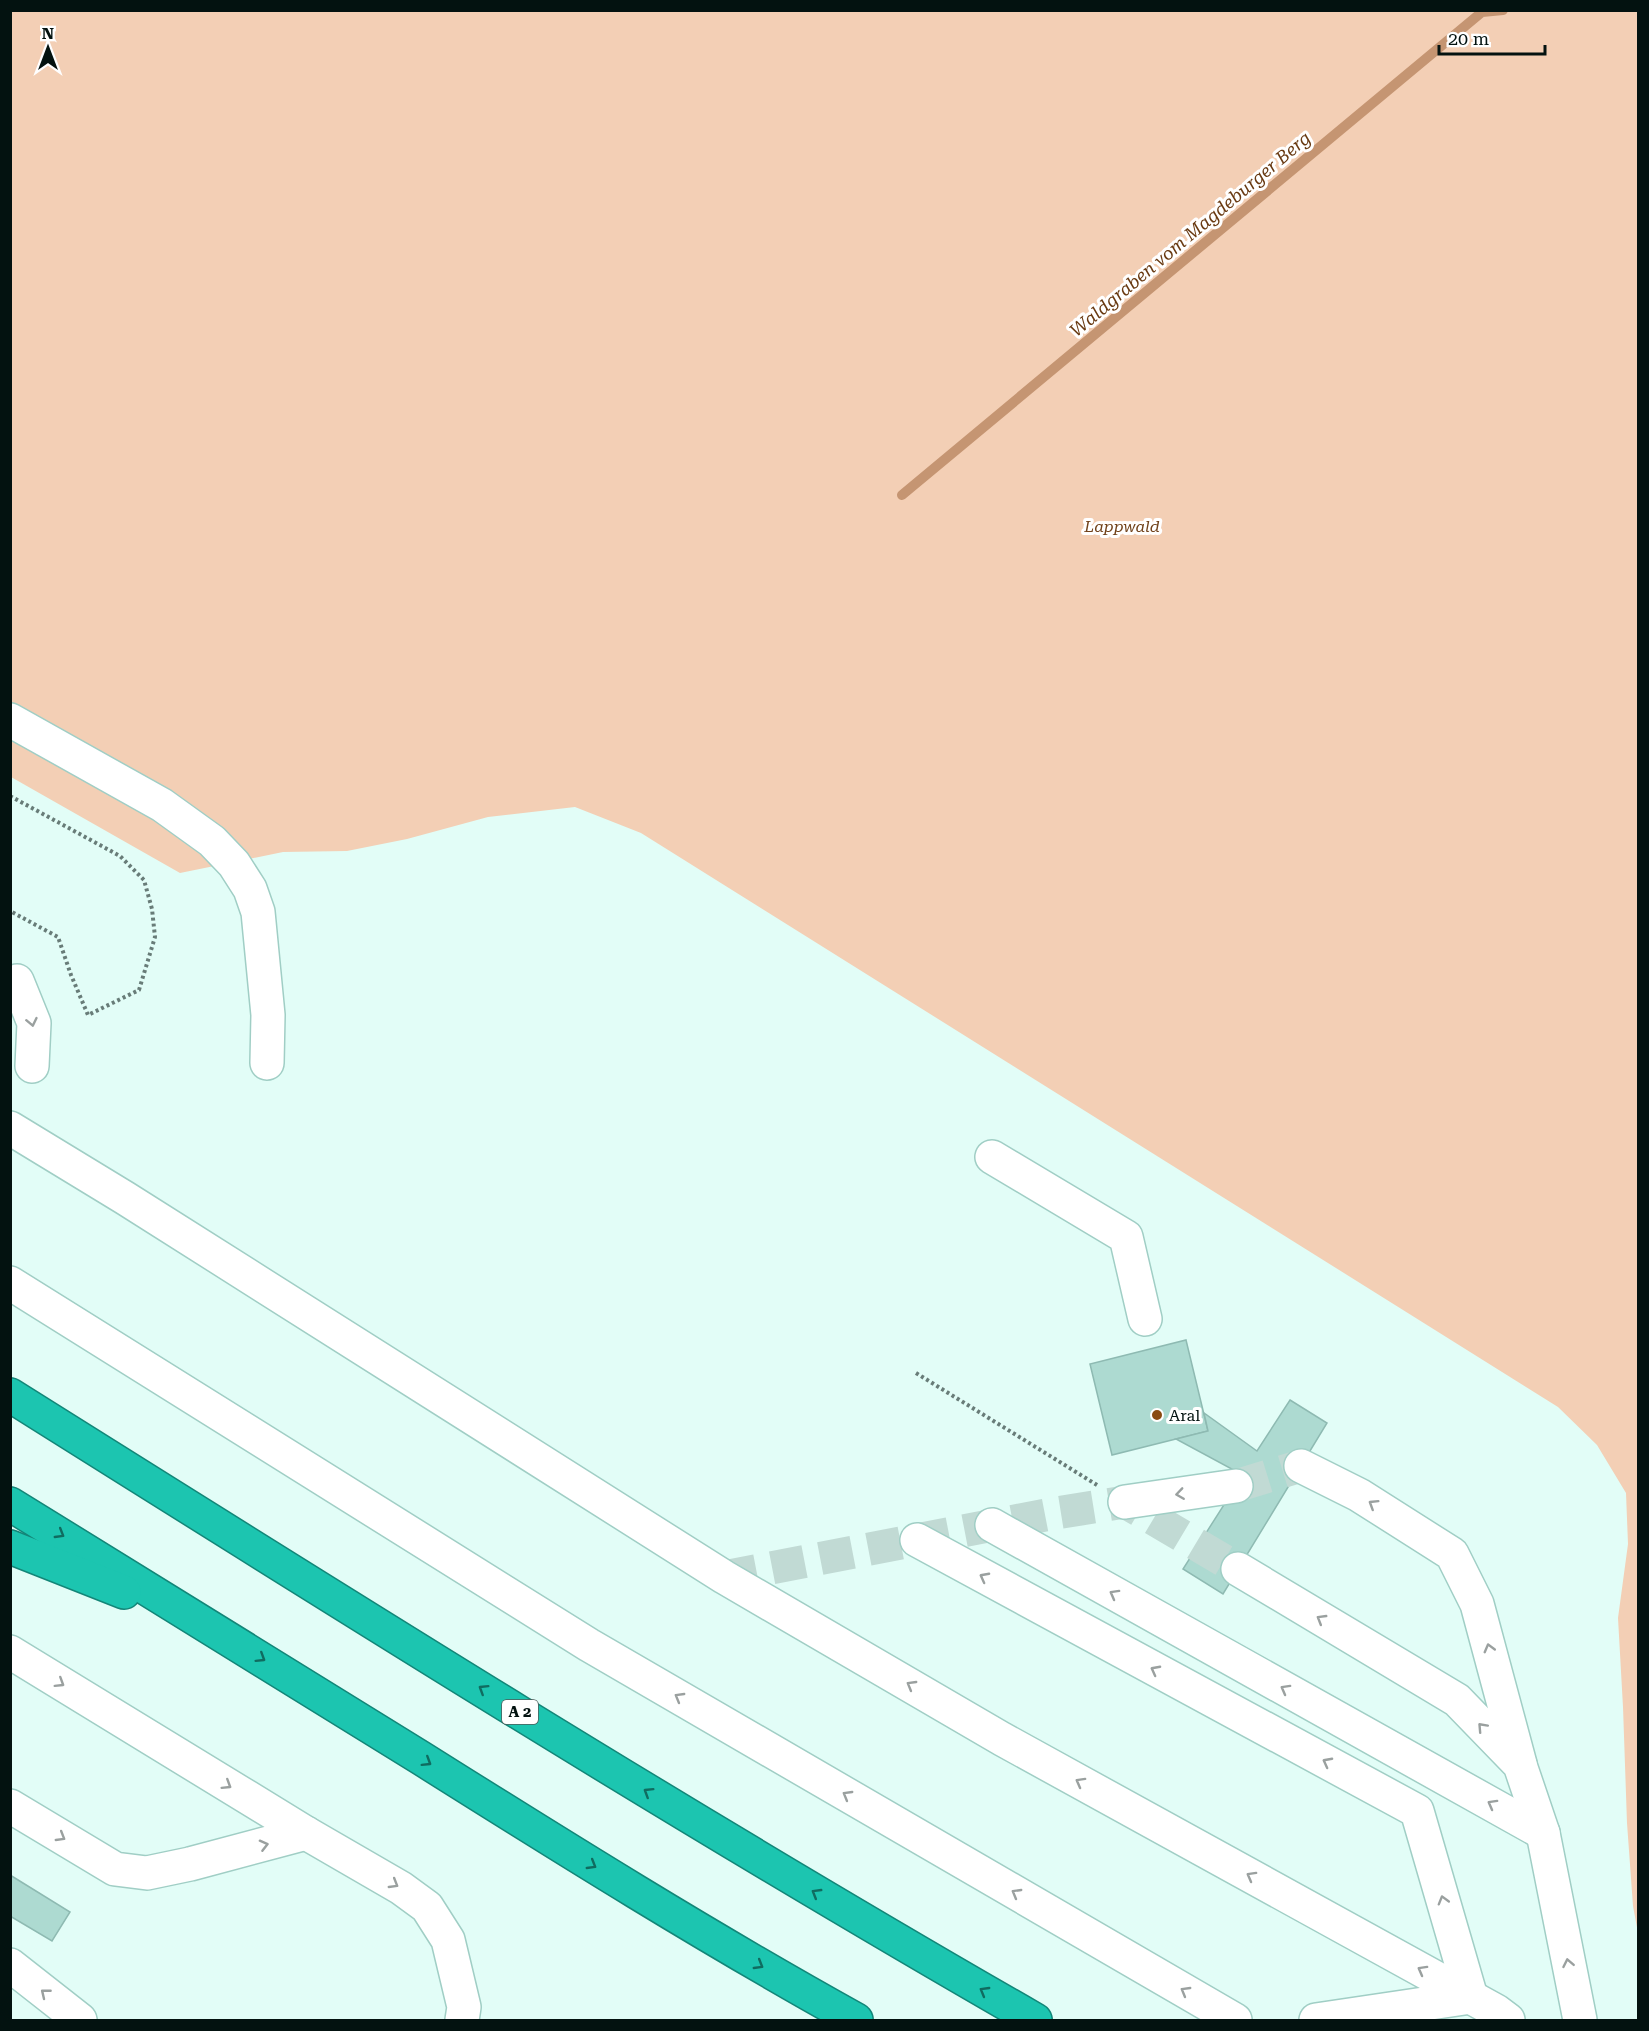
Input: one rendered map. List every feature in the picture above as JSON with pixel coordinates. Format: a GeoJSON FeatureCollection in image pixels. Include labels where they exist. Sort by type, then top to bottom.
{"type":"FeatureCollection","features":[{"type":"Feature","properties":{"kind":"highway","name":"A 2"},"geometry":{"type":"LineString","coordinates":[[10,1395],[659,1799],[910,1949],[1035,2020]]}},
{"type":"Feature","properties":{"kind":"highway"},"geometry":{"type":"LineString","coordinates":[[10,1504],[212,1627],[592,1865],[801,1990],[856,2020]]}},
{"type":"Feature","properties":{"kind":"highway"},"geometry":{"type":"LineString","coordinates":[[10,1547],[212,1627]]}},
{"type":"Feature","properties":{"kind":"lane"},"geometry":{"type":"LineString","coordinates":[[10,720],[162,805],[212,841],[234,864],[250,889],[258,912],[268,1015],[267,1063]]}},
{"type":"Feature","properties":{"kind":"lane"},"geometry":{"type":"LineString","coordinates":[[17,981],[34,1023],[32,1066]]}},
{"type":"Feature","properties":{"kind":"lane"},"geometry":{"type":"LineString","coordinates":[[10,1128],[125,1197],[724,1576],[1002,1739],[1471,1996],[1508,2020]]}},
{"type":"Feature","properties":{"kind":"lane"},"geometry":{"type":"LineString","coordinates":[[992,1157],[1126,1237],[1145,1319]]}},
{"type":"Feature","properties":{"kind":"lane"},"geometry":{"type":"LineString","coordinates":[[10,1283],[589,1646],[1235,2020]]}},
{"type":"Feature","properties":{"kind":"lane"},"geometry":{"type":"LineString","coordinates":[[1300,1466],[1359,1495],[1452,1554],[1478,1604],[1520,1766],[1543,1833],[1580,2020]]}},
{"type":"Feature","properties":{"kind":"lane"},"geometry":{"type":"LineString","coordinates":[[1125,1502],[1236,1486]]}},
{"type":"Feature","properties":{"kind":"lane"},"geometry":{"type":"LineString","coordinates":[[992,1526],[1543,1833]]}},
{"type":"Feature","properties":{"kind":"lane"},"geometry":{"type":"LineString","coordinates":[[917,1540],[1417,1811],[1471,1996]]}},
{"type":"Feature","properties":{"kind":"lane"},"geometry":{"type":"LineString","coordinates":[[1238,1569],[1457,1700],[1520,1766]]}},
{"type":"Feature","properties":{"kind":"lane"},"geometry":{"type":"LineString","coordinates":[[10,1652],[306,1833],[401,1888],[427,1907],[448,1940],[464,2007],[462,2020]]}},
{"type":"Feature","properties":{"kind":"lane"},"geometry":{"type":"LineString","coordinates":[[10,1806],[115,1869],[147,1873],[306,1833]]}},
{"type":"Feature","properties":{"kind":"lane"},"geometry":{"type":"LineString","coordinates":[[10,1965],[80,2020]]}},
{"type":"Feature","properties":{"kind":"lane"},"geometry":{"type":"LineString","coordinates":[[1316,2020],[1471,1996]]}},
{"type":"Feature","properties":{"kind":"path"},"geometry":{"type":"LineString","coordinates":[[10,796],[120,856],[144,880],[152,909],[155,937],[139,990],[88,1015],[70,975],[58,937],[10,911]]}},
{"type":"Feature","properties":{"kind":"path"},"geometry":{"type":"LineString","coordinates":[[916,1373],[1125,1502]]}},
{"type":"Feature","properties":{"kind":"green space","name":"Lappwald"},"geometry":{"type":"Polygon","coordinates":[[[11,11],[1638,11],[1638,1933],[1633,1906],[1627,1823],[1618,1618],[1628,1544],[1626,1493],[1597,1445],[1558,1407],[641,833],[575,807],[488,817],[407,839],[347,851],[283,852],[180,873],[11,777],[11,11]]]}},
{"type":"Feature","properties":{"kind":"building"},"geometry":{"type":"Polygon","coordinates":[[[1186,1340],[1208,1431],[1112,1455],[1090,1364],[1186,1340]]]}},
{"type":"Feature","properties":{"kind":"building"},"geometry":{"type":"Polygon","coordinates":[[[1290,1400],[1327,1423],[1223,1594],[1183,1569],[1243,1475],[1176,1439],[1208,1431],[1204,1413],[1257,1451],[1290,1400]]]}},
{"type":"Feature","properties":{"kind":"building"},"geometry":{"type":"Polygon","coordinates":[[[10,1875],[70,1912],[52,1941],[10,1916],[10,1875]]]}},
{"type":"Feature","properties":{"kind":"waterway","name":"Waldgraben vom Magdeburger Berg"},"geometry":{"type":"LineString","coordinates":[[902,495],[1482,12],[1503,10]]}},
{"type":"Feature","properties":{"kind":"tunnel"},"geometry":{"type":"LineString","coordinates":[[1236,1486],[1301,1466]]}},
{"type":"Feature","properties":{"kind":"tunnel"},"geometry":{"type":"LineString","coordinates":[[724,1577],[1056,1513],[1125,1502],[1238,1569]]}},
{"type":"Feature","properties":{"kind":"place","name":"Aral"},"geometry":{"type":"Point","coordinates":[1157,1415]}}]}
